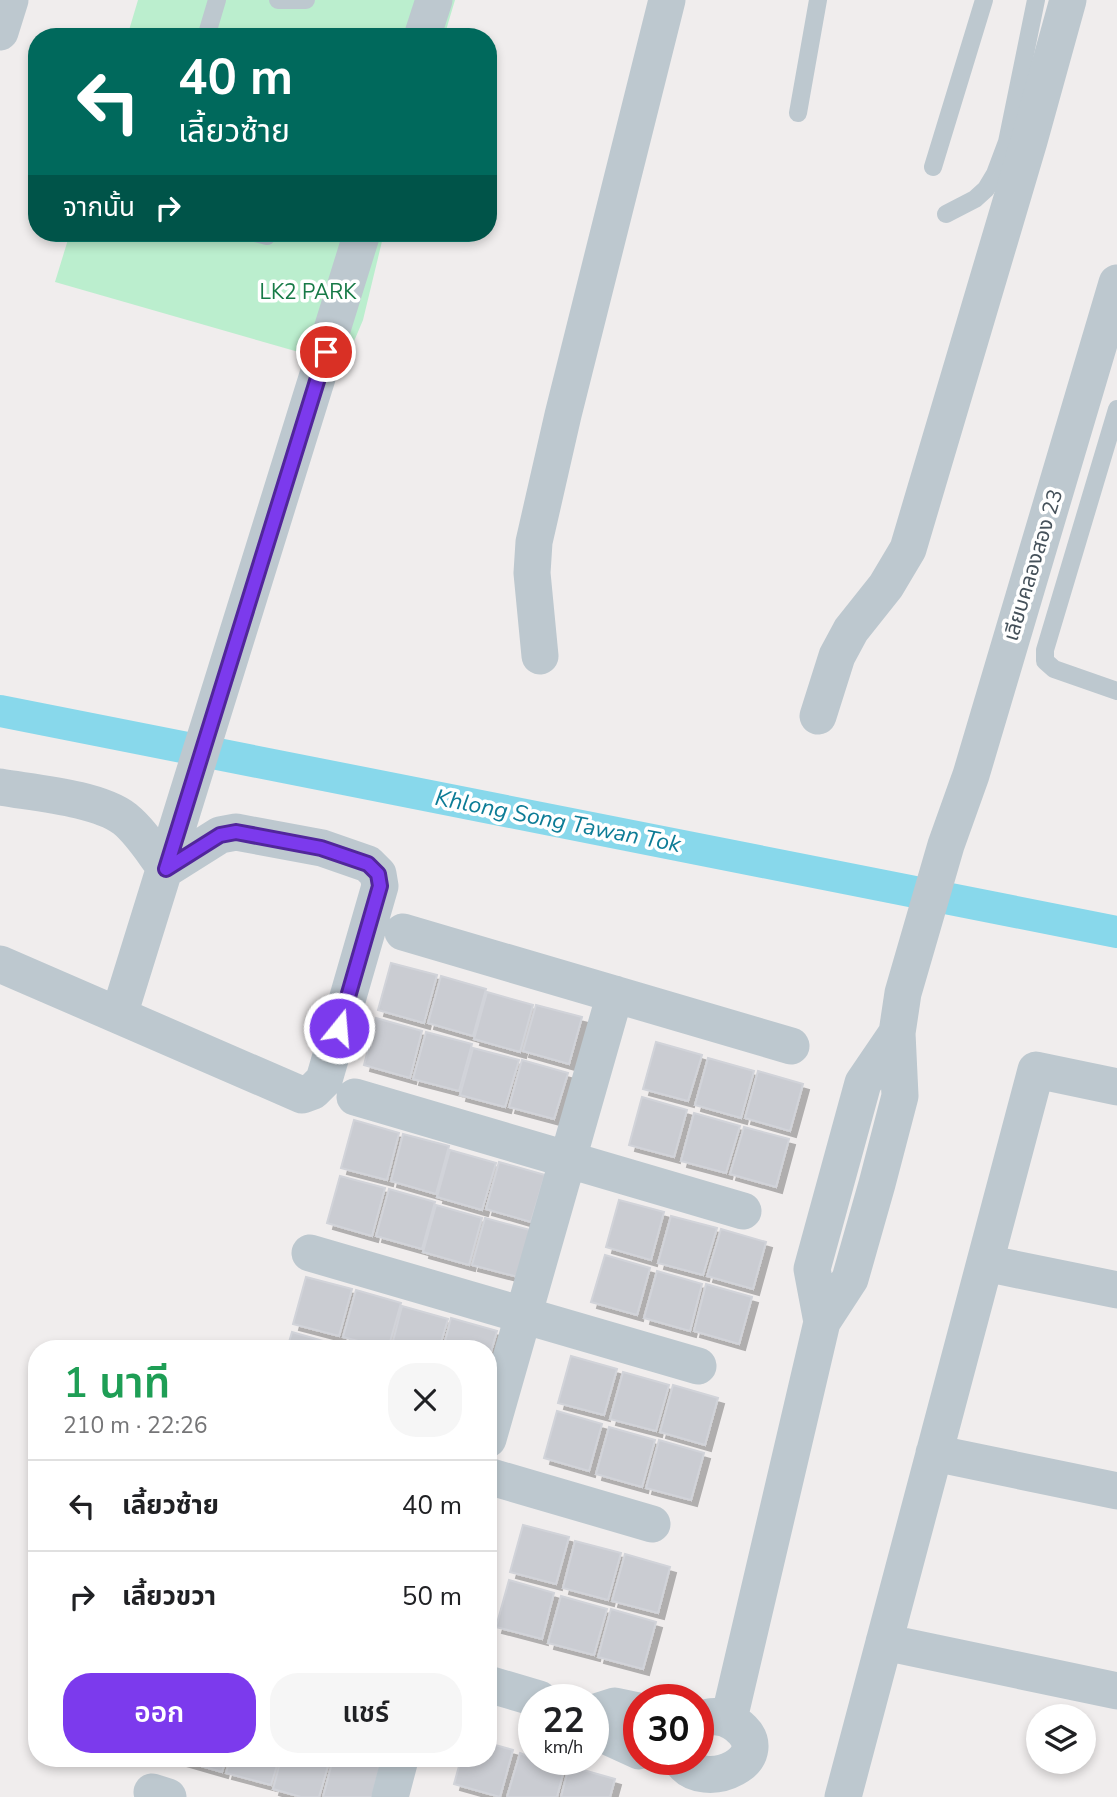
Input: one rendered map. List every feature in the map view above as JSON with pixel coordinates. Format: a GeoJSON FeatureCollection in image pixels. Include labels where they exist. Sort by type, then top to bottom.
{"type":"FeatureCollection","features":[{"type":"Feature","properties":{"kind":"street"},"geometry":{"type":"LineString","coordinates":[[0,32],[10,0]]}},
{"type":"Feature","properties":{"kind":"street"},"geometry":{"type":"LineString","coordinates":[[425,28],[433,0]]}},
{"type":"Feature","properties":{"kind":"street"},"geometry":{"type":"LineString","coordinates":[[540,656],[533,573],[534,542],[566,401],[667,0]]}},
{"type":"Feature","properties":{"kind":"street"},"geometry":{"type":"LineString","coordinates":[[818,716],[836,656],[851,630],[886,586],[908,549],[1068,0]]}},
{"type":"Feature","properties":{"kind":"street"},"geometry":{"type":"LineString","coordinates":[[119,1015],[359,242]]}},
{"type":"Feature","properties":{"kind":"street","name":"เลียบคลองสอง 23"},"geometry":{"type":"LineString","coordinates":[[714,1716],[822,1322],[812,1269],[863,1083],[897,1033],[903,993],[914,950],[971,775],[1117,283]]}},
{"type":"Feature","properties":{"kind":"street"},"geometry":{"type":"LineString","coordinates":[[0,787],[96,805],[113,812],[125,819],[169,858]]}},
{"type":"Feature","properties":{"kind":"street"},"geometry":{"type":"LineString","coordinates":[[0,964],[289,1090],[302,1094],[313,1091],[324,1080],[377,899],[380,886],[378,874],[368,864],[321,848],[236,832],[220,835],[169,858]]}},
{"type":"Feature","properties":{"kind":"street"},"geometry":{"type":"LineString","coordinates":[[403,932],[791,1046]]}},
{"type":"Feature","properties":{"kind":"street"},"geometry":{"type":"LineString","coordinates":[[497,1408],[615,994]]}},
{"type":"Feature","properties":{"kind":"street"},"geometry":{"type":"LineString","coordinates":[[843,1797],[1036,1070],[1117,1087]]}},
{"type":"Feature","properties":{"kind":"street"},"geometry":{"type":"LineString","coordinates":[[355,1097],[743,1211]]}},
{"type":"Feature","properties":{"kind":"street"},"geometry":{"type":"LineString","coordinates":[[310,1253],[698,1366]]}},
{"type":"Feature","properties":{"kind":"street"},"geometry":{"type":"LineString","coordinates":[[985,1263],[1117,1290]]}},
{"type":"Feature","properties":{"kind":"street"},"geometry":{"type":"LineString","coordinates":[[934,1453],[1117,1491]]}},
{"type":"Feature","properties":{"kind":"street"},"geometry":{"type":"LineString","coordinates":[[497,1479],[652,1524]]}},
{"type":"Feature","properties":{"kind":"street"},"geometry":{"type":"LineString","coordinates":[[884,1642],[1117,1691]]}},
{"type":"Feature","properties":{"kind":"street"},"geometry":{"type":"LineString","coordinates":[[497,1687],[518,1693]]}},
{"type":"Feature","properties":{"kind":"street"},"geometry":{"type":"LineString","coordinates":[[688,1775],[713,1786],[725,1784],[736,1779],[749,1759],[746,1735],[738,1726],[714,1720]]}},
{"type":"Feature","properties":{"kind":"street"},"geometry":{"type":"LineString","coordinates":[[390,1797],[398,1767]]}},
{"type":"Feature","properties":{"kind":"lane"},"geometry":{"type":"LineString","coordinates":[[209,28],[217,0]]}},
{"type":"Feature","properties":{"kind":"lane"},"geometry":{"type":"LineString","coordinates":[[278,0],[306,0]]}},
{"type":"Feature","properties":{"kind":"lane"},"geometry":{"type":"LineString","coordinates":[[798,113],[818,0]]}},
{"type":"Feature","properties":{"kind":"lane"},"geometry":{"type":"LineString","coordinates":[[933,167],[984,0]]}},
{"type":"Feature","properties":{"kind":"lane"},"geometry":{"type":"LineString","coordinates":[[946,214],[975,199],[986,189],[995,174],[1007,142],[1036,0]]}},
{"type":"Feature","properties":{"kind":"lane"},"geometry":{"type":"LineString","coordinates":[[1117,409],[1045,650],[1045,661],[1054,669],[1117,691]]}},
{"type":"Feature","properties":{"kind":"green space"},"geometry":{"type":"Polygon","coordinates":[[[138,0],[455,0],[447,28],[130,28],[138,0]]]}},
{"type":"Feature","properties":{"kind":"green space","name":"LK2 PARK"},"geometry":{"type":"Polygon","coordinates":[[[67,242],[382,242],[363,320],[344,365],[55,282],[67,242]]]}},
{"type":"Feature","properties":{"kind":"building"},"geometry":{"type":"Polygon","coordinates":[[[391,963],[437,975],[424,1023],[378,1010],[391,963]]]}},
{"type":"Feature","properties":{"kind":"building"},"geometry":{"type":"Polygon","coordinates":[[[441,976],[486,989],[473,1036],[428,1023],[441,976]]]}},
{"type":"Feature","properties":{"kind":"building"},"geometry":{"type":"Polygon","coordinates":[[[487,992],[533,1005],[520,1052],[474,1039],[487,992]]]}},
{"type":"Feature","properties":{"kind":"building"},"geometry":{"type":"Polygon","coordinates":[[[536,1005],[582,1017],[569,1064],[523,1051],[536,1005]]]}},
{"type":"Feature","properties":{"kind":"building"},"geometry":{"type":"Polygon","coordinates":[[[376,1018],[422,1031],[410,1078],[364,1065],[376,1018]]]}},
{"type":"Feature","properties":{"kind":"building"},"geometry":{"type":"Polygon","coordinates":[[[426,1032],[472,1044],[459,1091],[413,1079],[426,1032]]]}},
{"type":"Feature","properties":{"kind":"building"},"geometry":{"type":"Polygon","coordinates":[[[656,1042],[702,1055],[688,1101],[643,1089],[656,1042]]]}},
{"type":"Feature","properties":{"kind":"building"},"geometry":{"type":"Polygon","coordinates":[[[473,1048],[519,1060],[505,1107],[460,1095],[473,1048]]]}},
{"type":"Feature","properties":{"kind":"building"},"geometry":{"type":"Polygon","coordinates":[[[708,1058],[754,1071],[741,1118],[695,1105],[708,1058]]]}},
{"type":"Feature","properties":{"kind":"building"},"geometry":{"type":"Polygon","coordinates":[[[522,1060],[568,1073],[554,1119],[509,1107],[522,1060]]]}},
{"type":"Feature","properties":{"kind":"building"},"geometry":{"type":"Polygon","coordinates":[[[758,1071],[803,1084],[790,1131],[745,1118],[758,1071]]]}},
{"type":"Feature","properties":{"kind":"building"},"geometry":{"type":"Polygon","coordinates":[[[642,1097],[687,1110],[674,1157],[629,1145],[642,1097]]]}},
{"type":"Feature","properties":{"kind":"building"},"geometry":{"type":"Polygon","coordinates":[[[694,1113],[740,1126],[726,1173],[681,1161],[694,1113]]]}},
{"type":"Feature","properties":{"kind":"building"},"geometry":{"type":"Polygon","coordinates":[[[354,1120],[399,1133],[387,1180],[341,1168],[354,1120]]]}},
{"type":"Feature","properties":{"kind":"building"},"geometry":{"type":"Polygon","coordinates":[[[744,1127],[789,1139],[776,1187],[730,1174],[744,1127]]]}},
{"type":"Feature","properties":{"kind":"building"},"geometry":{"type":"Polygon","coordinates":[[[403,1134],[449,1146],[436,1194],[391,1181],[403,1134]]]}},
{"type":"Feature","properties":{"kind":"building"},"geometry":{"type":"Polygon","coordinates":[[[450,1150],[496,1163],[482,1210],[437,1197],[450,1150]]]}},
{"type":"Feature","properties":{"kind":"building"},"geometry":{"type":"Polygon","coordinates":[[[499,1162],[545,1175],[531,1222],[486,1209],[499,1162]]]}},
{"type":"Feature","properties":{"kind":"building"},"geometry":{"type":"Polygon","coordinates":[[[340,1176],[385,1188],[372,1236],[327,1223],[340,1176]]]}},
{"type":"Feature","properties":{"kind":"building"},"geometry":{"type":"Polygon","coordinates":[[[389,1189],[435,1202],[422,1249],[376,1236],[389,1189]]]}},
{"type":"Feature","properties":{"kind":"building"},"geometry":{"type":"Polygon","coordinates":[[[619,1200],[664,1212],[651,1260],[606,1247],[619,1200]]]}},
{"type":"Feature","properties":{"kind":"building"},"geometry":{"type":"Polygon","coordinates":[[[436,1205],[482,1218],[469,1265],[423,1252],[436,1205]]]}},
{"type":"Feature","properties":{"kind":"building"},"geometry":{"type":"Polygon","coordinates":[[[671,1216],[717,1228],[703,1275],[658,1263],[671,1216]]]}},
{"type":"Feature","properties":{"kind":"building"},"geometry":{"type":"Polygon","coordinates":[[[485,1218],[530,1230],[518,1277],[472,1265],[485,1218]]]}},
{"type":"Feature","properties":{"kind":"building"},"geometry":{"type":"Polygon","coordinates":[[[721,1229],[766,1242],[753,1289],[707,1276],[721,1229]]]}},
{"type":"Feature","properties":{"kind":"building"},"geometry":{"type":"Polygon","coordinates":[[[605,1255],[650,1268],[637,1315],[591,1302],[605,1255]]]}},
{"type":"Feature","properties":{"kind":"building"},"geometry":{"type":"Polygon","coordinates":[[[657,1271],[702,1284],[690,1331],[644,1318],[657,1271]]]}},
{"type":"Feature","properties":{"kind":"building"},"geometry":{"type":"Polygon","coordinates":[[[306,1277],[352,1289],[339,1336],[293,1324],[306,1277]]]}},
{"type":"Feature","properties":{"kind":"building"},"geometry":{"type":"Polygon","coordinates":[[[706,1284],[752,1297],[739,1344],[694,1331],[706,1284]]]}},
{"type":"Feature","properties":{"kind":"building"},"geometry":{"type":"Polygon","coordinates":[[[356,1290],[401,1303],[391,1340],[354,1340],[343,1337],[356,1290]]]}},
{"type":"Feature","properties":{"kind":"building"},"geometry":{"type":"Polygon","coordinates":[[[402,1306],[448,1319],[442,1340],[393,1340],[402,1306]]]}},
{"type":"Feature","properties":{"kind":"building"},"geometry":{"type":"Polygon","coordinates":[[[451,1318],[497,1331],[494,1340],[445,1340],[451,1318]]]}},
{"type":"Feature","properties":{"kind":"building"},"geometry":{"type":"Polygon","coordinates":[[[292,1332],[320,1340],[290,1340],[292,1332]]]}},
{"type":"Feature","properties":{"kind":"building"},"geometry":{"type":"Polygon","coordinates":[[[571,1356],[617,1369],[604,1415],[558,1403],[571,1356]]]}},
{"type":"Feature","properties":{"kind":"building"},"geometry":{"type":"Polygon","coordinates":[[[623,1372],[669,1385],[656,1431],[610,1419],[623,1372]]]}},
{"type":"Feature","properties":{"kind":"building"},"geometry":{"type":"Polygon","coordinates":[[[673,1385],[718,1398],[705,1445],[660,1432],[673,1385]]]}},
{"type":"Feature","properties":{"kind":"building"},"geometry":{"type":"Polygon","coordinates":[[[557,1411],[602,1424],[589,1471],[544,1458],[557,1411]]]}},
{"type":"Feature","properties":{"kind":"building"},"geometry":{"type":"Polygon","coordinates":[[[609,1427],[655,1440],[642,1487],[596,1474],[609,1427]]]}},
{"type":"Feature","properties":{"kind":"building"},"geometry":{"type":"Polygon","coordinates":[[[659,1440],[704,1453],[691,1500],[646,1488],[659,1440]]]}},
{"type":"Feature","properties":{"kind":"building"},"geometry":{"type":"Polygon","coordinates":[[[523,1525],[569,1537],[556,1584],[510,1572],[523,1525]]]}},
{"type":"Feature","properties":{"kind":"building"},"geometry":{"type":"Polygon","coordinates":[[[575,1541],[621,1553],[608,1600],[563,1588],[575,1541]]]}},
{"type":"Feature","properties":{"kind":"building"},"geometry":{"type":"Polygon","coordinates":[[[625,1554],[670,1567],[658,1613],[612,1601],[625,1554]]]}},
{"type":"Feature","properties":{"kind":"building"},"geometry":{"type":"Polygon","coordinates":[[[509,1580],[554,1593],[542,1639],[497,1627],[509,1580]]]}},
{"type":"Feature","properties":{"kind":"building"},"geometry":{"type":"Polygon","coordinates":[[[561,1596],[607,1609],[594,1655],[548,1643],[561,1596]]]}},
{"type":"Feature","properties":{"kind":"building"},"geometry":{"type":"Polygon","coordinates":[[[611,1609],[656,1622],[643,1669],[598,1657],[611,1609]]]}},
{"type":"Feature","properties":{"kind":"building"},"geometry":{"type":"Polygon","coordinates":[[[497,1746],[513,1750],[500,1797],[454,1784],[459,1767],[497,1767],[497,1746]]]}},
{"type":"Feature","properties":{"kind":"building"},"geometry":{"type":"Polygon","coordinates":[[[518,1760],[518,1775],[563,1775],[557,1797],[507,1797],[518,1760]]]}},
{"type":"Feature","properties":{"kind":"building"},"geometry":{"type":"Polygon","coordinates":[[[205,1767],[224,1767],[222,1772],[205,1767]]]}},
{"type":"Feature","properties":{"kind":"building"},"geometry":{"type":"Polygon","coordinates":[[[228,1767],[277,1767],[271,1785],[226,1773],[228,1767]]]}},
{"type":"Feature","properties":{"kind":"building"},"geometry":{"type":"Polygon","coordinates":[[[279,1767],[328,1767],[319,1797],[301,1797],[273,1789],[279,1767]]]}},
{"type":"Feature","properties":{"kind":"building"},"geometry":{"type":"Polygon","coordinates":[[[331,1767],[380,1767],[372,1797],[323,1797],[331,1767]]]}},
{"type":"Feature","properties":{"kind":"building"},"geometry":{"type":"Polygon","coordinates":[[[567,1775],[601,1775],[615,1779],[610,1797],[561,1797],[567,1775]]]}},
{"type":"Feature","properties":{"kind":"waterway","name":"Khlong Song Tawan Tok"},"geometry":{"type":"LineString","coordinates":[[0,711],[1117,932]]}},
{"type":"Feature","properties":{"kind":"route"},"geometry":{"type":"LineString","coordinates":[[326,352],[166,869],[220,835],[236,832],[321,848],[368,864],[378,874],[380,886],[339,1028]]}}]}
